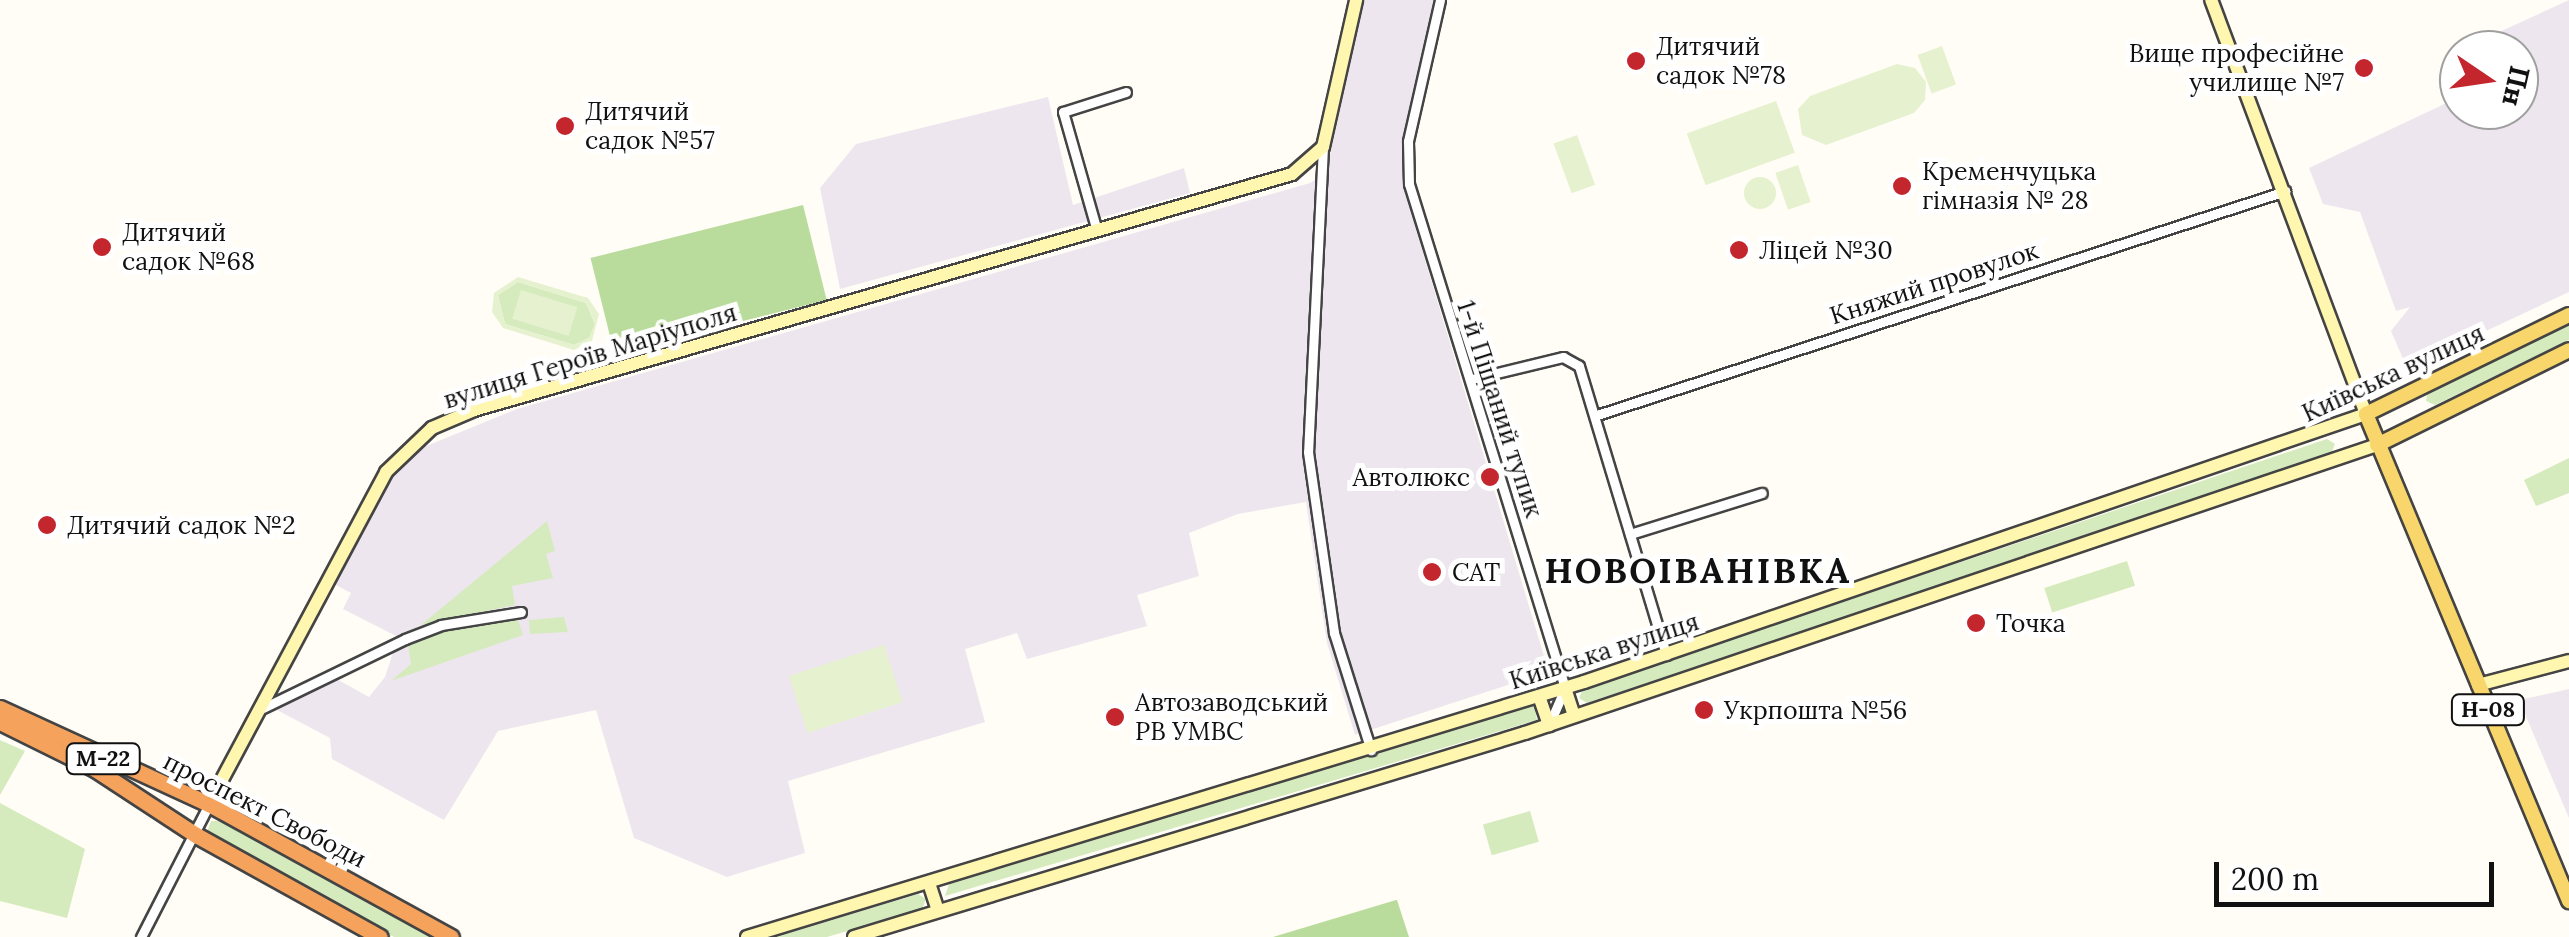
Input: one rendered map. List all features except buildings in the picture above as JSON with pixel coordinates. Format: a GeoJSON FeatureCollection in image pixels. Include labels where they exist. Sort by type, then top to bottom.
{"type":"FeatureCollection","features":[{"type":"Feature","properties":{"kind":"highway","name":"проспект Свободи"},"geometry":{"type":"LineString","coordinates":[[0,708],[208,804],[451,937]]}},
{"type":"Feature","properties":{"kind":"highway","name":"проспект Свободи"},"geometry":{"type":"LineString","coordinates":[[0,722],[96,770],[196,835],[380,937]]}},
{"type":"Feature","properties":{"kind":"main road"},"geometry":{"type":"LineString","coordinates":[[1323,147],[1356,0]]}},
{"type":"Feature","properties":{"kind":"main road"},"geometry":{"type":"LineString","coordinates":[[2211,0],[2366,414]]}},
{"type":"Feature","properties":{"kind":"main road","name":"вулиця Героїв Маріуполя"},"geometry":{"type":"LineString","coordinates":[[208,804],[386,472],[432,428],[474,410],[1292,174],[1323,147]]}},
{"type":"Feature","properties":{"kind":"main road","name":"Київська вулиця"},"geometry":{"type":"LineString","coordinates":[[746,937],[1371,750],[1666,655],[2366,414],[2569,315]]}},
{"type":"Feature","properties":{"kind":"main road"},"geometry":{"type":"LineString","coordinates":[[854,937],[1549,725],[2377,444],[2569,350]]}},
{"type":"Feature","properties":{"kind":"main road","name":"Н-08"},"geometry":{"type":"LineString","coordinates":[[2366,414],[2569,901]]}},
{"type":"Feature","properties":{"kind":"main road"},"geometry":{"type":"LineString","coordinates":[[2478,685],[2569,660]]}},
{"type":"Feature","properties":{"kind":"main road"},"geometry":{"type":"LineString","coordinates":[[1566,688],[1574,716]]}},
{"type":"Feature","properties":{"kind":"main road"},"geometry":{"type":"LineString","coordinates":[[1540,696],[1549,725]]}},
{"type":"Feature","properties":{"kind":"main road"},"geometry":{"type":"LineString","coordinates":[[930,883],[938,912]]}},
{"type":"Feature","properties":{"kind":"street","name":"1-й Піщаний тупик"},"geometry":{"type":"LineString","coordinates":[[1440,0],[1408,141],[1414,204],[1566,688]]}},
{"type":"Feature","properties":{"kind":"street"},"geometry":{"type":"LineString","coordinates":[[1098,231],[1063,112],[1126,92]]}},
{"type":"Feature","properties":{"kind":"street"},"geometry":{"type":"LineString","coordinates":[[1323,147],[1308,452],[1334,633],[1371,750]]}},
{"type":"Feature","properties":{"kind":"street","name":"Княжий провулок"},"geometry":{"type":"LineString","coordinates":[[1597,415],[2285,191]]}},
{"type":"Feature","properties":{"kind":"street"},"geometry":{"type":"LineString","coordinates":[[1472,380],[1564,357],[1579,366],[1597,415],[1666,655]]}},
{"type":"Feature","properties":{"kind":"street"},"geometry":{"type":"LineString","coordinates":[[1630,534],[1762,493]]}},
{"type":"Feature","properties":{"kind":"street"},"geometry":{"type":"LineString","coordinates":[[256,712],[405,638],[441,625],[522,612]]}},
{"type":"Feature","properties":{"kind":"street"},"geometry":{"type":"LineString","coordinates":[[1549,725],[1566,688]]}},
{"type":"Feature","properties":{"kind":"street","name":"вулиця Героїв Маріуполя"},"geometry":{"type":"LineString","coordinates":[[140,937],[196,835],[208,804]]}},
{"type":"Feature","properties":{"kind":"shaded area"},"geometry":{"type":"Polygon","coordinates":[[[1364,0],[1435,0],[1402,150],[1405,193],[1547,666],[1541,674],[1355,735],[1327,643],[1306,502],[1238,514],[1189,533],[1199,576],[1137,595],[1147,626],[1027,659],[1017,633],[965,649],[985,722],[788,781],[805,853],[727,877],[634,838],[596,710],[498,731],[444,820],[332,759],[330,738],[277,710],[333,677],[369,697],[385,677],[398,637],[343,609],[351,593],[332,583],[392,479],[424,447],[517,409],[1310,183],[1326,173],[1364,0]]]}},
{"type":"Feature","properties":{"kind":"shaded area"},"geometry":{"type":"Polygon","coordinates":[[[2569,0],[2569,292],[2407,368],[2391,331],[2410,307],[2396,311],[2360,212],[2323,204],[2309,168],[2439,106],[2439,130],[2539,130],[2539,30],[2504,30],[2569,0]]]}},
{"type":"Feature","properties":{"kind":"shaded area"},"geometry":{"type":"Polygon","coordinates":[[[1048,97],[1073,205],[1184,168],[1190,193],[840,289],[820,188],[856,144],[1048,97]]]}},
{"type":"Feature","properties":{"kind":"shaded area"},"geometry":{"type":"Polygon","coordinates":[[[2569,689],[2569,818],[2519,700],[2569,689]]]}},
{"type":"Feature","properties":{"kind":"green space"},"geometry":{"type":"Polygon","coordinates":[[[1942,46],[1956,85],[1932,93],[1918,55],[1942,46]]]}},
{"type":"Feature","properties":{"kind":"green space"},"geometry":{"type":"Polygon","coordinates":[[[1897,64],[1915,68],[1926,82],[1925,100],[1914,113],[1826,145],[1802,135],[1798,109],[1810,96],[1897,64]]]}},
{"type":"Feature","properties":{"kind":"green space"},"geometry":{"type":"Polygon","coordinates":[[[1776,101],[1795,153],[1706,185],[1687,133],[1776,101]]]}},
{"type":"Feature","properties":{"kind":"green space"},"geometry":{"type":"Polygon","coordinates":[[[1577,135],[1595,185],[1572,193],[1554,144],[1577,135]]]}},
{"type":"Feature","properties":{"kind":"green space"},"geometry":{"type":"Polygon","coordinates":[[[1798,165],[1811,202],[1788,210],[1775,173],[1798,165]]]}},
{"type":"Feature","properties":{"kind":"green space"},"geometry":{"type":"Polygon","coordinates":[[[1760,177],[1771,182],[1776,193],[1771,204],[1760,209],[1749,204],[1744,193],[1749,182],[1760,177]]]}},
{"type":"Feature","properties":{"kind":"green space"},"geometry":{"type":"Polygon","coordinates":[[[803,205],[827,300],[614,353],[591,258],[803,205]]]}},
{"type":"Feature","properties":{"kind":"green space"},"geometry":{"type":"Polygon","coordinates":[[[518,277],[588,298],[599,314],[592,341],[574,350],[503,328],[492,312],[494,293],[518,277]],[[518,282],[498,295],[505,324],[574,345],[589,338],[595,323],[586,303],[518,282]]]}},
{"type":"Feature","properties":{"kind":"green space"},"geometry":{"type":"Polygon","coordinates":[[[518,282],[586,303],[595,324],[589,338],[574,345],[505,324],[498,295],[518,282]]]}},
{"type":"Feature","properties":{"kind":"green space"},"geometry":{"type":"Polygon","coordinates":[[[521,290],[577,307],[569,336],[512,319],[521,290]]]}},
{"type":"Feature","properties":{"kind":"green space"},"geometry":{"type":"Polygon","coordinates":[[[2569,322],[2569,340],[2435,405],[2426,401],[2428,391],[2569,322]]]}},
{"type":"Feature","properties":{"kind":"green space"},"geometry":{"type":"Polygon","coordinates":[[[2327,439],[2335,444],[2331,454],[1587,703],[1579,698],[1583,689],[2327,439]]]}},
{"type":"Feature","properties":{"kind":"green space"},"geometry":{"type":"Polygon","coordinates":[[[2569,458],[2569,493],[2536,506],[2524,480],[2569,458]]]}},
{"type":"Feature","properties":{"kind":"green space"},"geometry":{"type":"Polygon","coordinates":[[[547,521],[555,551],[546,554],[553,578],[512,586],[515,605],[421,625],[547,521]]]}},
{"type":"Feature","properties":{"kind":"green space"},"geometry":{"type":"Polygon","coordinates":[[[2127,561],[2135,586],[2052,613],[2044,588],[2127,561]]]}},
{"type":"Feature","properties":{"kind":"green space"},"geometry":{"type":"Polygon","coordinates":[[[564,617],[568,632],[530,634],[529,620],[564,617]]]}},
{"type":"Feature","properties":{"kind":"green space"},"geometry":{"type":"Polygon","coordinates":[[[518,620],[523,635],[391,681],[411,664],[408,645],[451,629],[518,620]]]}},
{"type":"Feature","properties":{"kind":"green space"},"geometry":{"type":"Polygon","coordinates":[[[884,645],[903,702],[807,733],[789,676],[884,645]]]}},
{"type":"Feature","properties":{"kind":"green space"},"geometry":{"type":"Polygon","coordinates":[[[1534,705],[1537,720],[945,896],[949,884],[1534,705]]]}},
{"type":"Feature","properties":{"kind":"green space"},"geometry":{"type":"Polygon","coordinates":[[[0,740],[25,751],[0,795],[0,740]]]}},
{"type":"Feature","properties":{"kind":"green space"},"geometry":{"type":"Polygon","coordinates":[[[0,803],[85,849],[67,918],[0,901],[0,803]]]}},
{"type":"Feature","properties":{"kind":"green space"},"geometry":{"type":"Polygon","coordinates":[[[1530,811],[1539,842],[1492,855],[1483,825],[1530,811]]]}},
{"type":"Feature","properties":{"kind":"green space"},"geometry":{"type":"Polygon","coordinates":[[[211,821],[221,821],[433,937],[394,937],[214,839],[207,832],[211,821]]]}},
{"type":"Feature","properties":{"kind":"green space"},"geometry":{"type":"Polygon","coordinates":[[[918,894],[926,899],[922,909],[827,937],[774,937],[918,894]]]}},
{"type":"Feature","properties":{"kind":"green space"},"geometry":{"type":"Polygon","coordinates":[[[1396,900],[1409,937],[1273,937],[1396,900]]]}},
{"type":"Feature","properties":{"kind":"place","name":"Дитячий садок №78"},"geometry":{"type":"Point","coordinates":[1636,61]}},
{"type":"Feature","properties":{"kind":"place","name":"Вище професійне училище №7"},"geometry":{"type":"Point","coordinates":[2364,68]}},
{"type":"Feature","properties":{"kind":"place","name":"Дитячий садок №57"},"geometry":{"type":"Point","coordinates":[565,126]}},
{"type":"Feature","properties":{"kind":"place","name":"Кременчуцька гімназія № 28"},"geometry":{"type":"Point","coordinates":[1902,186]}},
{"type":"Feature","properties":{"kind":"place","name":"Дитячий садок №68"},"geometry":{"type":"Point","coordinates":[102,247]}},
{"type":"Feature","properties":{"kind":"place","name":"Ліцей №30"},"geometry":{"type":"Point","coordinates":[1739,250]}},
{"type":"Feature","properties":{"kind":"place","name":"Автолюкс"},"geometry":{"type":"Point","coordinates":[1490,477]}},
{"type":"Feature","properties":{"kind":"place","name":"Дитячий садок №2"},"geometry":{"type":"Point","coordinates":[47,525]}},
{"type":"Feature","properties":{"kind":"place","name":"САТ"},"geometry":{"type":"Point","coordinates":[1432,572]}},
{"type":"Feature","properties":{"kind":"place","name":"Точка"},"geometry":{"type":"Point","coordinates":[1976,623]}},
{"type":"Feature","properties":{"kind":"place","name":"Укрпошта №56"},"geometry":{"type":"Point","coordinates":[1704,710]}},
{"type":"Feature","properties":{"kind":"place","name":"Автозаводський РВ УМВС"},"geometry":{"type":"Point","coordinates":[1115,717]}},
{"type":"Feature","properties":{"kind":"district","name":"НОВОІВАНІВКА"},"geometry":{"type":"Point","coordinates":[1698,571]}}]}
